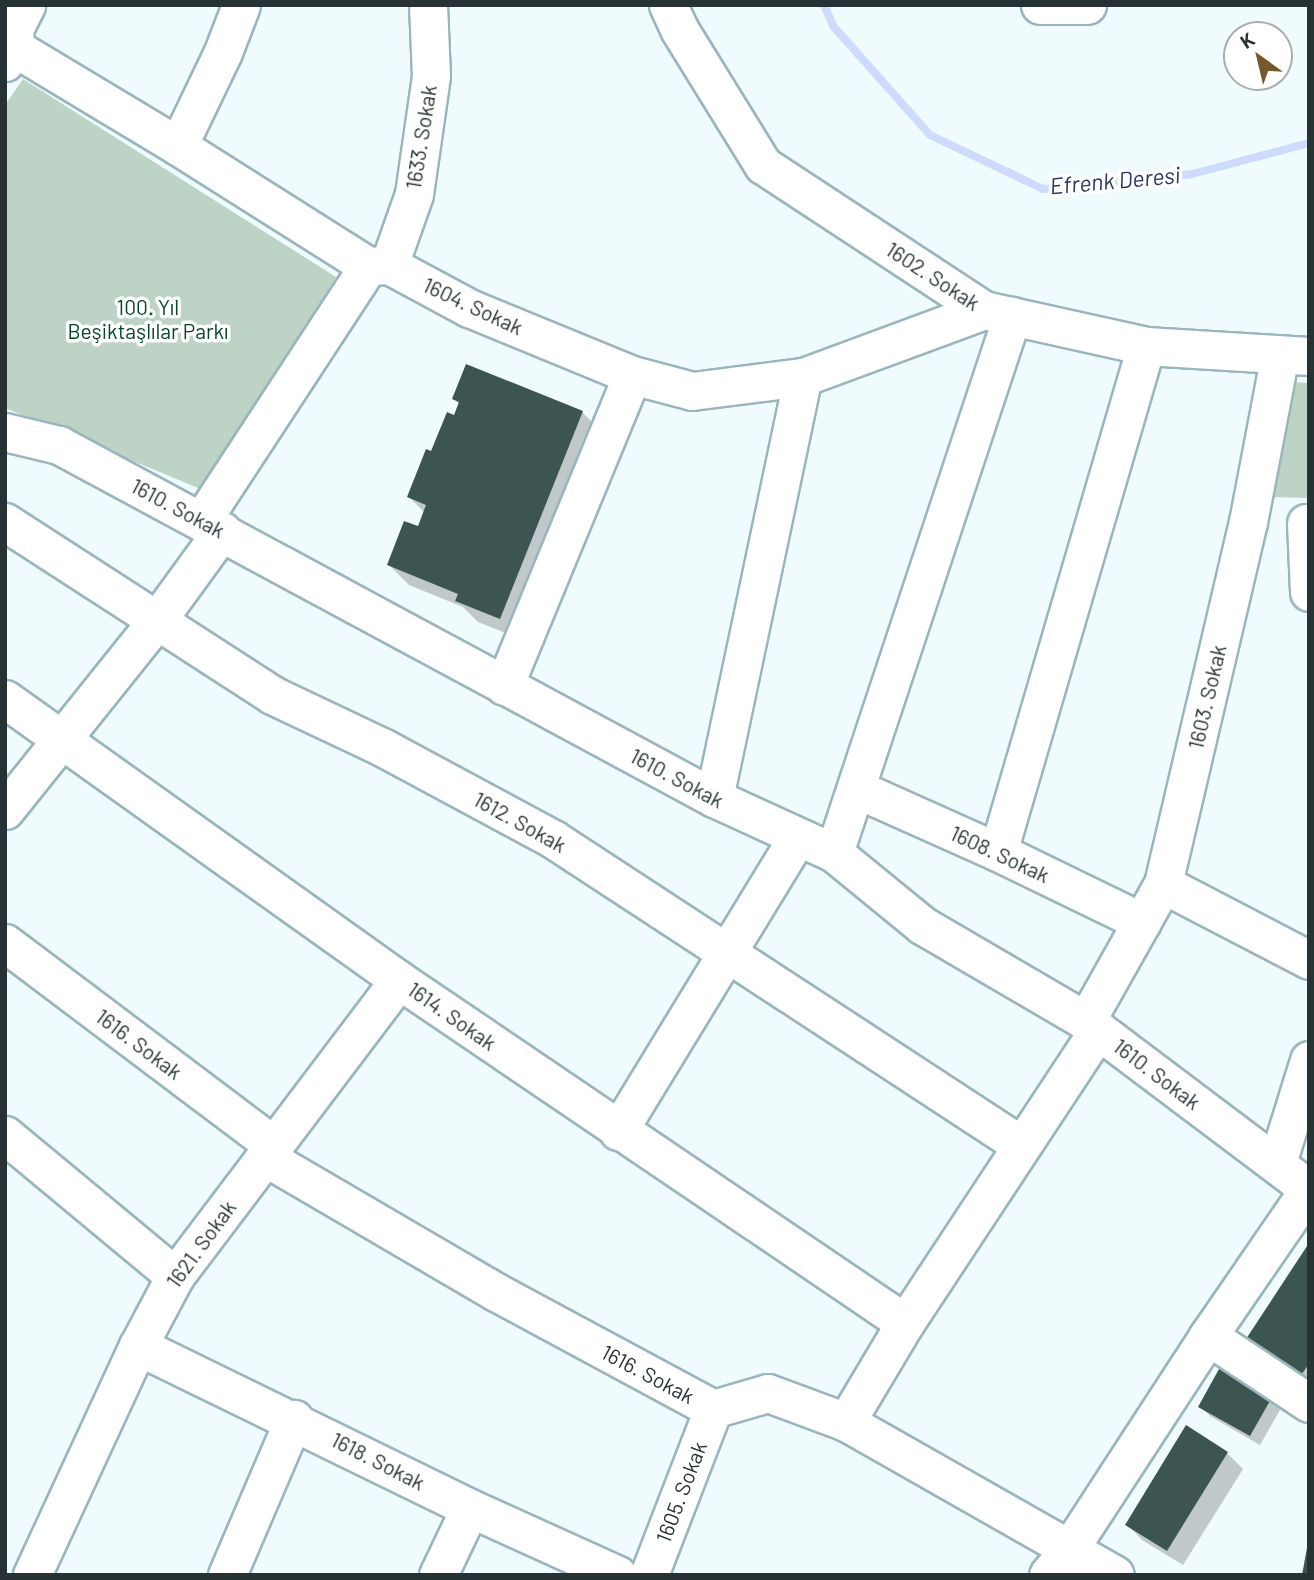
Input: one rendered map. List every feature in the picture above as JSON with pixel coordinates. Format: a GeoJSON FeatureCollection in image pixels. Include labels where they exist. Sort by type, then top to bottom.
{"type":"FeatureCollection","features":[{"type":"Feature","properties":{"kind":"street"},"geometry":{"type":"LineString","coordinates":[[8,50],[14,29],[26,5]]}},
{"type":"Feature","properties":{"kind":"street"},"geometry":{"type":"LineString","coordinates":[[178,146],[223,51],[241,5]]}},
{"type":"Feature","properties":{"kind":"street","name":"1633. Sokak"},"geometry":{"type":"LineString","coordinates":[[5,810],[158,619],[212,525],[378,265],[414,194],[431,76],[428,5]]}},
{"type":"Feature","properties":{"kind":"street","name":"1602. Sokak"},"geometry":{"type":"LineString","coordinates":[[668,5],[678,29],[763,165],[998,313],[1146,346],[1294,355]]}},
{"type":"Feature","properties":{"kind":"street"},"geometry":{"type":"LineString","coordinates":[[1040,5],[1087,5]]}},
{"type":"Feature","properties":{"kind":"street","name":"1604. Sokak"},"geometry":{"type":"LineString","coordinates":[[8,50],[178,146],[378,265],[469,308],[632,375],[692,391],[803,377],[998,313]]}},
{"type":"Feature","properties":{"kind":"street"},"geometry":{"type":"LineString","coordinates":[[834,853],[857,789],[998,313]]}},
{"type":"Feature","properties":{"kind":"street"},"geometry":{"type":"LineString","coordinates":[[998,852],[1146,346]]}},
{"type":"Feature","properties":{"kind":"street","name":"1603. Sokak"},"geometry":{"type":"LineString","coordinates":[[846,1422],[905,1323],[1021,1145],[1092,1026],[1163,884],[1248,522],[1294,355]]}},
{"type":"Feature","properties":{"kind":"street"},"geometry":{"type":"LineString","coordinates":[[504,686],[632,375]]}},
{"type":"Feature","properties":{"kind":"street"},"geometry":{"type":"LineString","coordinates":[[714,798],[803,377]]}},
{"type":"Feature","properties":{"kind":"street","name":"1610. Sokak"},"geometry":{"type":"LineString","coordinates":[[5,432],[59,445],[212,525],[714,798],[834,853],[922,925],[1092,1026],[1309,1189]]}},
{"type":"Feature","properties":{"kind":"street","name":"1612. Sokak"},"geometry":{"type":"LineString","coordinates":[[5,522],[272,695],[384,748],[553,839],[730,952],[1021,1145]]}},
{"type":"Feature","properties":{"kind":"street"},"geometry":{"type":"LineString","coordinates":[[1248,522],[1308,523],[1309,592]]}},
{"type":"Feature","properties":{"kind":"street","name":"1614. Sokak"},"geometry":{"type":"LineString","coordinates":[[5,699],[399,980],[618,1131],[905,1323]]}},
{"type":"Feature","properties":{"kind":"street","name":"1608. Sokak"},"geometry":{"type":"LineString","coordinates":[[857,789],[998,852],[1142,922]]}},
{"type":"Feature","properties":{"kind":"street"},"geometry":{"type":"LineString","coordinates":[[618,1131],[730,952],[797,838]]}},
{"type":"Feature","properties":{"kind":"street"},"geometry":{"type":"LineString","coordinates":[[1163,884],[1309,960]]}},
{"type":"Feature","properties":{"kind":"street","name":"1616. Sokak"},"geometry":{"type":"LineString","coordinates":[[5,943],[269,1151],[496,1292],[713,1409],[768,1393],[846,1422],[1058,1563],[1115,1575]]}},
{"type":"Feature","properties":{"kind":"street","name":"1621. Sokak"},"geometry":{"type":"LineString","coordinates":[[32,1575],[138,1346],[175,1276],[399,980]]}},
{"type":"Feature","properties":{"kind":"street"},"geometry":{"type":"LineString","coordinates":[[1277,1163],[1309,1060]]}},
{"type":"Feature","properties":{"kind":"street"},"geometry":{"type":"LineString","coordinates":[[5,1135],[175,1276]]}},
{"type":"Feature","properties":{"kind":"street"},"geometry":{"type":"LineString","coordinates":[[1058,1563],[1309,1189]]}},
{"type":"Feature","properties":{"kind":"street"},"geometry":{"type":"LineString","coordinates":[[1208,1336],[1309,1403]]}},
{"type":"Feature","properties":{"kind":"street","name":"1618. Sokak"},"geometry":{"type":"LineString","coordinates":[[138,1346],[294,1419],[470,1508],[618,1575]]}},
{"type":"Feature","properties":{"kind":"street","name":"1605. Sokak"},"geometry":{"type":"LineString","coordinates":[[649,1575],[713,1409]]}},
{"type":"Feature","properties":{"kind":"street"},"geometry":{"type":"LineString","coordinates":[[227,1575],[294,1419]]}},
{"type":"Feature","properties":{"kind":"street"},"geometry":{"type":"LineString","coordinates":[[438,1575],[470,1508]]}},
{"type":"Feature","properties":{"kind":"green space","name":"100. Yıl Beşiktaşlılar Parkı"},"geometry":{"type":"Polygon","coordinates":[[[23,79],[336,277],[203,490],[5,408],[5,105],[23,79]]]}},
{"type":"Feature","properties":{"kind":"green space"},"geometry":{"type":"Polygon","coordinates":[[[1292,382],[1309,383],[1309,498],[1268,497],[1292,382]]]}},
{"type":"Feature","properties":{"kind":"building"},"geometry":{"type":"Polygon","coordinates":[[[466,364],[583,411],[500,619],[455,601],[458,594],[387,565],[404,521],[418,526],[426,505],[407,497],[426,449],[431,451],[447,412],[454,415],[459,402],[452,399],[466,364]]]}},
{"type":"Feature","properties":{"kind":"building"},"geometry":{"type":"Polygon","coordinates":[[[1309,1243],[1309,1364],[1301,1375],[1246,1339],[1309,1243]]]}},
{"type":"Feature","properties":{"kind":"building"},"geometry":{"type":"Polygon","coordinates":[[[1219,1369],[1271,1399],[1250,1436],[1198,1407],[1219,1369]]]}},
{"type":"Feature","properties":{"kind":"building"},"geometry":{"type":"Polygon","coordinates":[[[1186,1425],[1228,1452],[1167,1551],[1125,1525],[1186,1425]]]}},
{"type":"Feature","properties":{"kind":"building"},"geometry":{"type":"Polygon","coordinates":[[[1307,1548],[1309,1575],[1302,1575],[1307,1548]]]}},
{"type":"Feature","properties":{"kind":"waterway","name":"Efrenk Deresi"},"geometry":{"type":"LineString","coordinates":[[824,5],[834,27],[930,135],[1043,189],[1192,174],[1309,143]]}}]}
